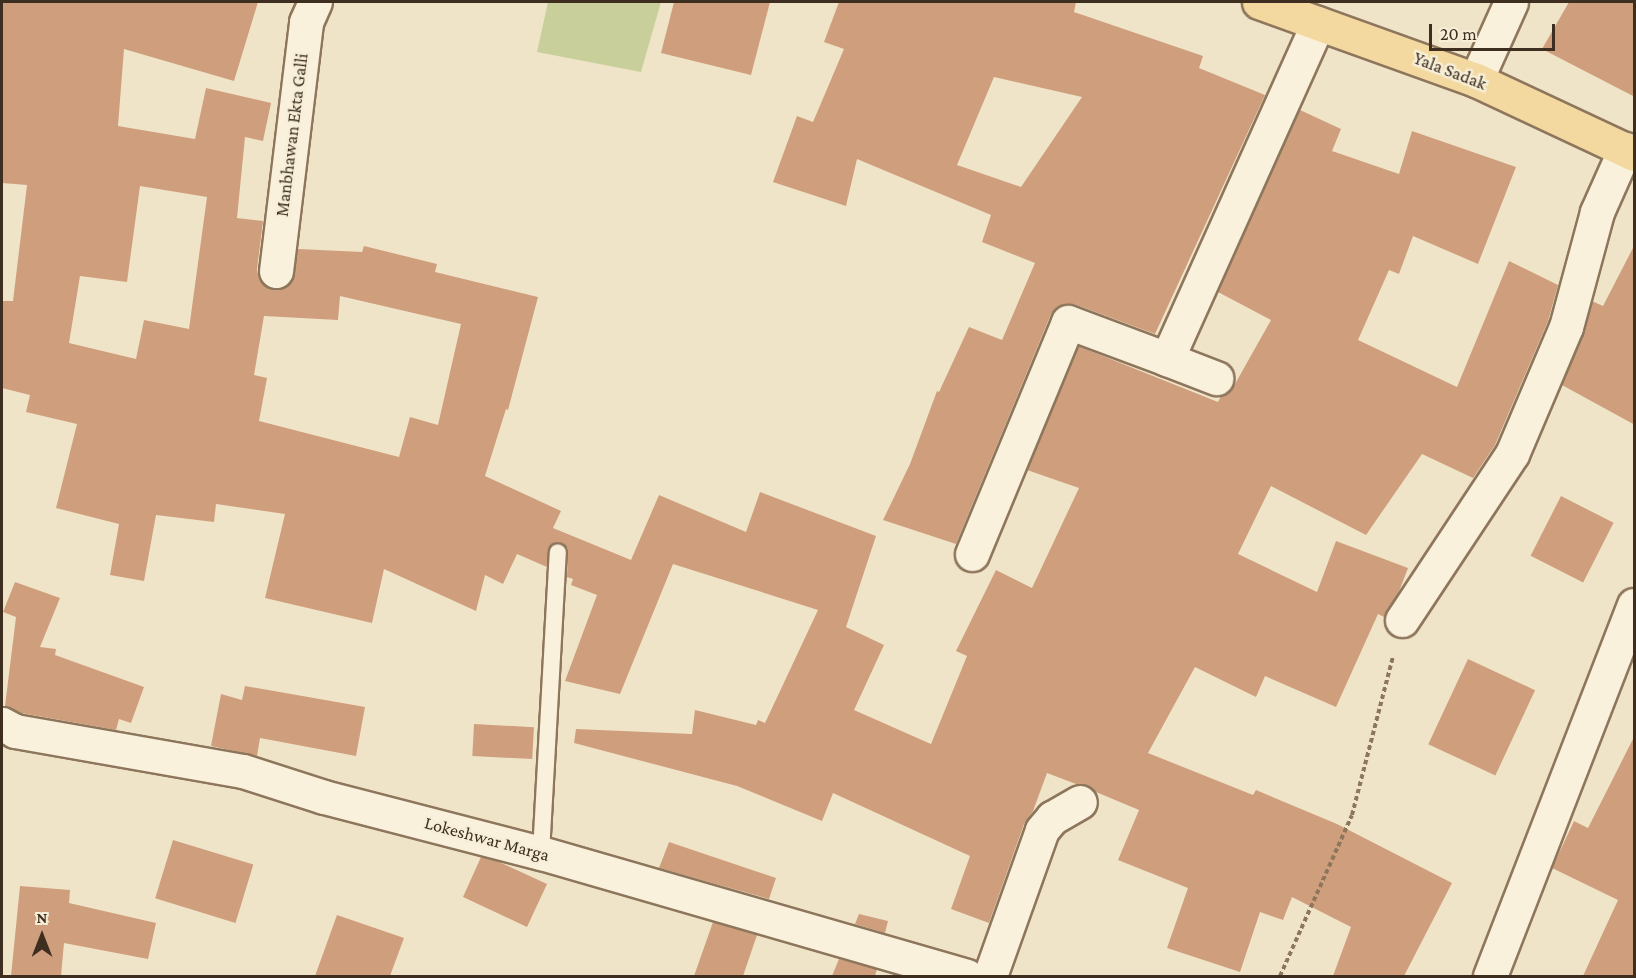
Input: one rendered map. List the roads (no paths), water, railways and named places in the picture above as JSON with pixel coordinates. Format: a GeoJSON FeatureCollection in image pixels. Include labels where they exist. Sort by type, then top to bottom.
{"type":"FeatureCollection","features":[{"type":"Feature","properties":{"kind":"main road","name":"Yala Sadak"},"geometry":{"type":"LineString","coordinates":[[1259,2],[1476,80],[1630,151]]}},
{"type":"Feature","properties":{"kind":"street","name":"Manbhawan Ekta Galli"},"geometry":{"type":"LineString","coordinates":[[276,271],[306,22],[315,2]]}},
{"type":"Feature","properties":{"kind":"street"},"geometry":{"type":"LineString","coordinates":[[1476,80],[1511,2]]}},
{"type":"Feature","properties":{"kind":"street"},"geometry":{"type":"LineString","coordinates":[[1167,359],[1318,23]]}},
{"type":"Feature","properties":{"kind":"street"},"geometry":{"type":"LineString","coordinates":[[1402,620],[1512,454],[1566,327],[1597,212],[1630,151]]}},
{"type":"Feature","properties":{"kind":"street"},"geometry":{"type":"LineString","coordinates":[[972,554],[1068,322],[1216,378]]}},
{"type":"Feature","properties":{"kind":"street"},"geometry":{"type":"LineString","coordinates":[[1490,976],[1635,605]]}},
{"type":"Feature","properties":{"kind":"street","name":"Lokeshwar Marga"},"geometry":{"type":"LineString","coordinates":[[2,724],[15,731],[243,771],[324,797],[541,854],[891,966],[967,976]]}},
{"type":"Feature","properties":{"kind":"street"},"geometry":{"type":"LineString","coordinates":[[990,976],[1042,830],[1052,818],[1080,802]]}},
{"type":"Feature","properties":{"kind":"lane"},"geometry":{"type":"LineString","coordinates":[[541,854],[558,552]]}}]}
